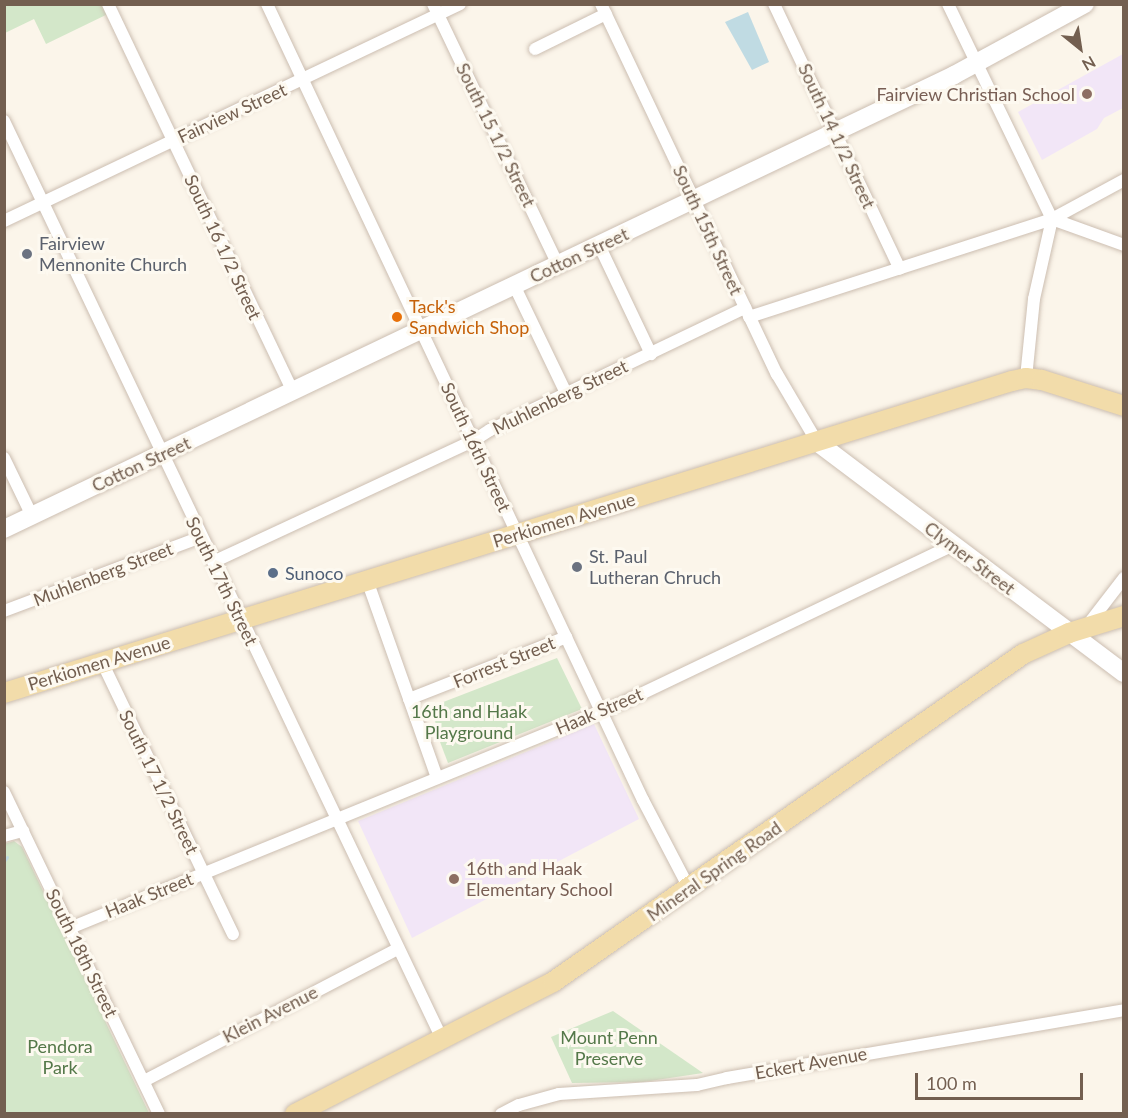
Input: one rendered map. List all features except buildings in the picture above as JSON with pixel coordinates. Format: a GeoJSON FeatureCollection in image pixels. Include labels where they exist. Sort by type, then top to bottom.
{"type":"FeatureCollection","features":[{"type":"Feature","properties":{"kind":"main road","name":"Perkiomen Avenue"},"geometry":{"type":"LineString","coordinates":[[4,693],[1026,378],[1042,380],[1124,406]]}},
{"type":"Feature","properties":{"kind":"main road","name":"Mineral Spring Road"},"geometry":{"type":"LineString","coordinates":[[295,1113],[553,982],[1023,654],[1078,630],[1124,616]]}},
{"type":"Feature","properties":{"kind":"street","name":"South 16 1/2 Street"},"geometry":{"type":"LineString","coordinates":[[108,4],[293,392]]}},
{"type":"Feature","properties":{"kind":"street","name":"South 16th Street"},"geometry":{"type":"LineString","coordinates":[[267,4],[601,711],[689,888]]}},
{"type":"Feature","properties":{"kind":"street","name":"Fairview Street"},"geometry":{"type":"LineString","coordinates":[[4,222],[303,80],[435,10],[460,4]]}},
{"type":"Feature","properties":{"kind":"street","name":"South 14 1/2 Street"},"geometry":{"type":"LineString","coordinates":[[774,4],[900,269]]}},
{"type":"Feature","properties":{"kind":"street"},"geometry":{"type":"LineString","coordinates":[[948,4],[1052,219],[1034,299],[1026,378]]}},
{"type":"Feature","properties":{"kind":"street","name":"Cotton Street"},"geometry":{"type":"LineString","coordinates":[[4,529],[977,64],[1085,4]]}},
{"type":"Feature","properties":{"kind":"street","name":"South 15th Street"},"geometry":{"type":"LineString","coordinates":[[534,49],[603,9],[777,374],[817,442]]}},
{"type":"Feature","properties":{"kind":"street","name":"South 15 1/2 Street"},"geometry":{"type":"LineString","coordinates":[[435,10],[558,265]]}},
{"type":"Feature","properties":{"kind":"street","name":"South 17th Street"},"geometry":{"type":"LineString","coordinates":[[4,121],[335,819],[442,1039]]}},
{"type":"Feature","properties":{"kind":"street","name":"Muhlenberg Street"},"geometry":{"type":"LineString","coordinates":[[213,562],[473,441],[566,393],[747,313],[900,269],[1052,219],[1124,180]]}},
{"type":"Feature","properties":{"kind":"street"},"geometry":{"type":"LineString","coordinates":[[1052,219],[1124,244]]}},
{"type":"Feature","properties":{"kind":"street"},"geometry":{"type":"LineString","coordinates":[[599,245],[651,354]]}},
{"type":"Feature","properties":{"kind":"street"},"geometry":{"type":"LineString","coordinates":[[514,285],[566,393]]}},
{"type":"Feature","properties":{"kind":"street","name":"Clymer Street"},"geometry":{"type":"LineString","coordinates":[[817,442],[953,545],[1078,630],[1124,673]]}},
{"type":"Feature","properties":{"kind":"street"},"geometry":{"type":"LineString","coordinates":[[4,458],[32,516]]}},
{"type":"Feature","properties":{"kind":"street","name":"Muhlenberg Street"},"geometry":{"type":"LineString","coordinates":[[4,611],[201,537]]}},
{"type":"Feature","properties":{"kind":"street","name":"Haak Street"},"geometry":{"type":"LineString","coordinates":[[70,928],[601,711],[953,545]]}},
{"type":"Feature","properties":{"kind":"street"},"geometry":{"type":"LineString","coordinates":[[1078,630],[1124,578]]}},
{"type":"Feature","properties":{"kind":"street"},"geometry":{"type":"LineString","coordinates":[[367,580],[436,778]]}},
{"type":"Feature","properties":{"kind":"street","name":"Forrest Street"},"geometry":{"type":"LineString","coordinates":[[409,699],[566,637]]}},
{"type":"Feature","properties":{"kind":"street","name":"South 17 1/2 Street"},"geometry":{"type":"LineString","coordinates":[[102,662],[233,934]]}},
{"type":"Feature","properties":{"kind":"street","name":"South 18th Street"},"geometry":{"type":"LineString","coordinates":[[4,792],[159,1113]]}},
{"type":"Feature","properties":{"kind":"street"},"geometry":{"type":"LineString","coordinates":[[4,836],[23,831]]}},
{"type":"Feature","properties":{"kind":"street","name":"Klein Avenue"},"geometry":{"type":"LineString","coordinates":[[144,1081],[398,949]]}},
{"type":"Feature","properties":{"kind":"street","name":"Eckert Avenue"},"geometry":{"type":"LineString","coordinates":[[501,1113],[519,1105],[559,1094],[697,1085],[1124,1010]]}},
{"type":"Feature","properties":{"kind":"shaded area","name":"Fairview Christian School"},"geometry":{"type":"Polygon","coordinates":[[[1123,54],[1123,108],[1104,118],[1097,129],[1042,160],[1018,112],[1123,54]]]}},
{"type":"Feature","properties":{"kind":"shaded area","name":"16th and Haak Elementary School"},"geometry":{"type":"Polygon","coordinates":[[[594,724],[639,819],[412,938],[358,821],[594,724]]]}},
{"type":"Feature","properties":{"kind":"green space"},"geometry":{"type":"Polygon","coordinates":[[[4,5],[108,5],[112,12],[46,44],[34,19],[5,33],[4,5]]]}},
{"type":"Feature","properties":{"kind":"green space","name":"16th and Haak Playground"},"geometry":{"type":"Polygon","coordinates":[[[557,658],[582,709],[448,763],[437,734],[433,706],[557,658]]]}},
{"type":"Feature","properties":{"kind":"green space","name":"Pendora Park"},"geometry":{"type":"Polygon","coordinates":[[[14,841],[22,847],[149,1113],[5,1113],[4,844],[14,841]]]}},
{"type":"Feature","properties":{"kind":"green space","name":"Mount Penn Preserve"},"geometry":{"type":"Polygon","coordinates":[[[613,1011],[703,1073],[643,1082],[572,1083],[551,1037],[613,1011]]]}},
{"type":"Feature","properties":{"kind":"water"},"geometry":{"type":"Polygon","coordinates":[[[748,12],[769,62],[752,70],[725,22],[748,12]]]}},
{"type":"Feature","properties":{"kind":"waterway"},"geometry":{"type":"LineString","coordinates":[[4,861],[7,857]]}},
{"type":"Feature","properties":{"kind":"place","name":"Fairview Christian School"},"geometry":{"type":"Point","coordinates":[1087,94]}},
{"type":"Feature","properties":{"kind":"place","name":"Fairview Mennonite Church"},"geometry":{"type":"Point","coordinates":[27,254]}},
{"type":"Feature","properties":{"kind":"place","name":"Tack's Sandwich Shop"},"geometry":{"type":"Point","coordinates":[397,317]}},
{"type":"Feature","properties":{"kind":"place","name":"St. Paul Lutheran Chruch"},"geometry":{"type":"Point","coordinates":[577,567]}},
{"type":"Feature","properties":{"kind":"place","name":"Sunoco"},"geometry":{"type":"Point","coordinates":[273,573]}},
{"type":"Feature","properties":{"kind":"place","name":"16th and Haak Elementary School"},"geometry":{"type":"Point","coordinates":[454,879]}}]}
